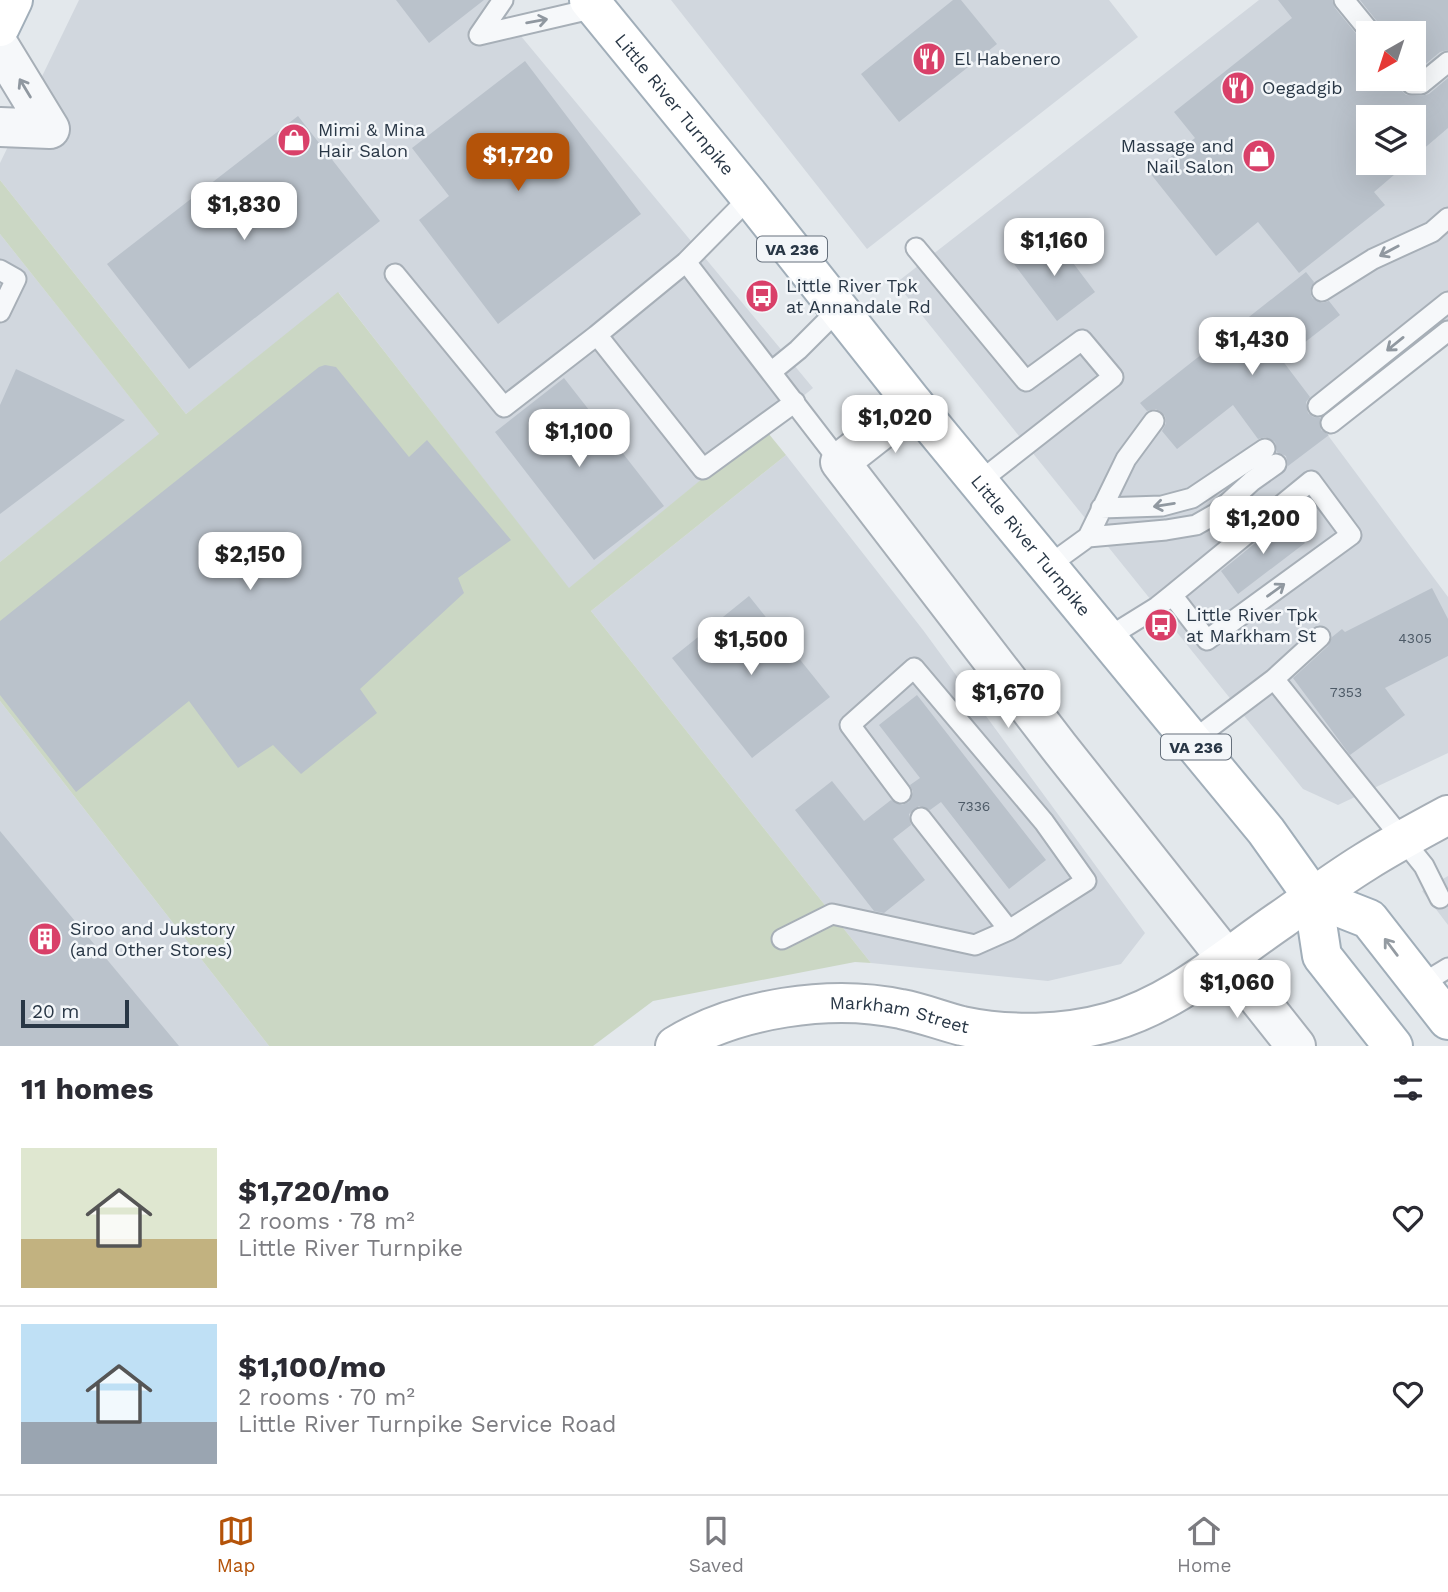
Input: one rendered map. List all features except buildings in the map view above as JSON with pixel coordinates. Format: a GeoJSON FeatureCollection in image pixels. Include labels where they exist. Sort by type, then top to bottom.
{"type":"FeatureCollection","features":[{"type":"Feature","properties":{"kind":"main road"},"geometry":{"type":"LineString","coordinates":[[0,27],[13,0]]}},
{"type":"Feature","properties":{"kind":"main road","name":"Little River Turnpike"},"geometry":{"type":"LineString","coordinates":[[592,4],[914,404],[1266,831],[1313,897],[1322,956],[1393,1046]]}},
{"type":"Feature","properties":{"kind":"main road","name":"Markham Street"},"geometry":{"type":"LineString","coordinates":[[675,1046],[716,1025],[781,1008],[845,1002],[900,1009],[961,1036],[1002,1032],[1053,1032],[1110,1022],[1161,1002],[1199,980],[1225,958],[1365,862],[1448,815]]}},
{"type":"Feature","properties":{"kind":"main road"},"geometry":{"type":"LineString","coordinates":[[1313,897],[1368,919],[1434,977],[1448,1020]]}},
{"type":"Feature","properties":{"kind":"street"},"geometry":{"type":"LineString","coordinates":[[0,47],[50,129],[0,127]]}},
{"type":"Feature","properties":{"kind":"street"},"geometry":{"type":"LineString","coordinates":[[914,404],[840,462],[1059,747],[1296,1046]]}},
{"type":"Feature","properties":{"kind":"lane"},"geometry":{"type":"LineString","coordinates":[[503,0],[480,35],[592,4]]}},
{"type":"Feature","properties":{"kind":"lane"},"geometry":{"type":"LineString","coordinates":[[1344,0],[1361,21]]}},
{"type":"Feature","properties":{"kind":"lane"},"geometry":{"type":"LineString","coordinates":[[1426,80],[1448,62]]}},
{"type":"Feature","properties":{"kind":"lane"},"geometry":{"type":"LineString","coordinates":[[395,274],[504,407],[686,262],[750,197]]}},
{"type":"Feature","properties":{"kind":"lane"},"geometry":{"type":"LineString","coordinates":[[1322,291],[1373,259],[1432,232],[1448,218]]}},
{"type":"Feature","properties":{"kind":"lane"},"geometry":{"type":"LineString","coordinates":[[916,248],[1026,381],[1082,340],[1113,377],[979,482]]}},
{"type":"Feature","properties":{"kind":"lane"},"geometry":{"type":"LineString","coordinates":[[686,262],[840,462]]}},
{"type":"Feature","properties":{"kind":"lane"},"geometry":{"type":"LineString","coordinates":[[0,270],[16,279],[0,312]]}},
{"type":"Feature","properties":{"kind":"lane"},"geometry":{"type":"LineString","coordinates":[[1318,406],[1448,302]]}},
{"type":"Feature","properties":{"kind":"lane"},"geometry":{"type":"LineString","coordinates":[[771,372],[798,350],[839,309]]}},
{"type":"Feature","properties":{"kind":"lane"},"geometry":{"type":"LineString","coordinates":[[1331,423],[1448,331]]}},
{"type":"Feature","properties":{"kind":"lane"},"geometry":{"type":"LineString","coordinates":[[597,335],[703,469],[795,402]]}},
{"type":"Feature","properties":{"kind":"lane"},"geometry":{"type":"LineString","coordinates":[[1048,566],[1088,537],[1126,460],[1154,421]]}},
{"type":"Feature","properties":{"kind":"lane"},"geometry":{"type":"LineString","coordinates":[[1088,537],[1196,525],[1217,513],[1252,481],[1270,456],[1192,498],[1162,506],[1101,508]]}},
{"type":"Feature","properties":{"kind":"lane"},"geometry":{"type":"LineString","coordinates":[[1107,638],[1157,607],[1311,481],[1351,536],[1207,640],[1172,595]]}},
{"type":"Feature","properties":{"kind":"lane"},"geometry":{"type":"LineString","coordinates":[[1192,741],[1274,679],[1320,638]]}},
{"type":"Feature","properties":{"kind":"lane"},"geometry":{"type":"LineString","coordinates":[[782,939],[832,914],[975,946],[1009,930],[1086,881],[1044,822],[914,668],[850,725],[901,793]]}},
{"type":"Feature","properties":{"kind":"lane"},"geometry":{"type":"LineString","coordinates":[[1274,679],[1424,866],[1440,898]]}},
{"type":"Feature","properties":{"kind":"lane"},"geometry":{"type":"LineString","coordinates":[[921,818],[1009,930]]}},
{"type":"Feature","properties":{"kind":"shaded area"},"geometry":{"type":"Polygon","coordinates":[[[79,0],[491,0],[813,388],[569,589],[339,293],[186,414],[0,180],[0,163],[79,0]]]}},
{"type":"Feature","properties":{"kind":"shaded area"},"geometry":{"type":"Polygon","coordinates":[[[671,0],[1109,0],[1138,37],[867,249],[671,0]]]}},
{"type":"Feature","properties":{"kind":"shaded area"},"geometry":{"type":"Polygon","coordinates":[[[1259,0],[1448,0],[1448,338],[1327,434],[1448,597],[1448,753],[1338,805],[1303,789],[896,283],[1259,0]]]}},
{"type":"Feature","properties":{"kind":"shaded area"},"geometry":{"type":"Polygon","coordinates":[[[0,234],[160,435],[0,562],[0,234]]]}},
{"type":"Feature","properties":{"kind":"shaded area"},"geometry":{"type":"Polygon","coordinates":[[[786,455],[923,630],[1145,933],[1121,964],[1048,981],[871,963],[591,611],[786,455]]]}},
{"type":"Feature","properties":{"kind":"shaded area"},"geometry":{"type":"Polygon","coordinates":[[[0,701],[269,1046],[0,1046],[0,701]]]}},
{"type":"Feature","properties":{"kind":"shaded area"},"geometry":{"type":"Polygon","coordinates":[[[1448,876],[1448,925],[1422,891],[1448,876]]]}},
{"type":"Feature","properties":{"kind":"green space"},"geometry":{"type":"Polygon","coordinates":[[[0,180],[186,414],[338,292],[569,588],[764,428],[786,455],[591,611],[871,963],[855,962],[653,1001],[593,1046],[269,1046],[0,701],[0,562],[159,434],[0,234],[0,180]]]}},
{"type":"Feature","properties":{"kind":"place","name":"El Habenero"},"geometry":{"type":"Point","coordinates":[929,59]}},
{"type":"Feature","properties":{"kind":"place","name":"Oegadgib"},"geometry":{"type":"Point","coordinates":[1238,88]}},
{"type":"Feature","properties":{"kind":"place","name":"Mimi & Mina Hair Salon"},"geometry":{"type":"Point","coordinates":[294,140]}},
{"type":"Feature","properties":{"kind":"place","name":"Massage and Nail Salon"},"geometry":{"type":"Point","coordinates":[1259,156]}},
{"type":"Feature","properties":{"kind":"place","name":"Little River Tpk at Annandale Rd"},"geometry":{"type":"Point","coordinates":[762,296]}},
{"type":"Feature","properties":{"kind":"place","name":"Little River Tpk at Markham St"},"geometry":{"type":"Point","coordinates":[1161,625]}},
{"type":"Feature","properties":{"kind":"place","name":"Siroo and Jukstory (and Other Stores)"},"geometry":{"type":"Point","coordinates":[45,939]}}]}
